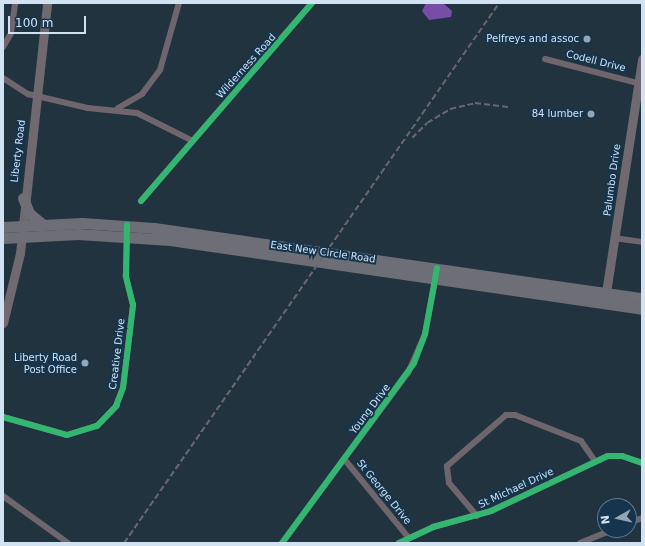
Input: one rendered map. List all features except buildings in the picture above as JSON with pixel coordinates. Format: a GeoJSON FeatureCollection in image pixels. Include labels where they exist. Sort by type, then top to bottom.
{"type":"FeatureCollection","features":[{"type":"Feature","properties":{"kind":"highway"},"geometry":{"type":"LineString","coordinates":[[23,198],[29,213],[42,224]]}},
{"type":"Feature","properties":{"kind":"highway","name":"East New Circle Road"},"geometry":{"type":"LineString","coordinates":[[3,227],[42,224],[127,231],[436,273],[605,298],[642,309]]}},
{"type":"Feature","properties":{"kind":"highway","name":"East New Circle Road"},"geometry":{"type":"LineString","coordinates":[[3,238],[127,231]]}},
{"type":"Feature","properties":{"kind":"highway","name":"East New Circle Road"},"geometry":{"type":"LineString","coordinates":[[605,298],[642,298]]}},
{"type":"Feature","properties":{"kind":"main road","name":"Liberty Road"},"geometry":{"type":"LineString","coordinates":[[3,323],[16,281],[21,237],[23,198],[47,3]]}},
{"type":"Feature","properties":{"kind":"main road","name":"Palumbo Drive"},"geometry":{"type":"LineString","coordinates":[[605,298],[640,83],[642,59]]}},
{"type":"Feature","properties":{"kind":"street"},"geometry":{"type":"LineString","coordinates":[[3,47],[11,33],[15,3]]}},
{"type":"Feature","properties":{"kind":"street","name":"Wilderness Road"},"geometry":{"type":"LineString","coordinates":[[141,202],[191,140],[312,3]]}},
{"type":"Feature","properties":{"kind":"street"},"geometry":{"type":"LineString","coordinates":[[116,109],[142,94],[160,70],[179,4]]}},
{"type":"Feature","properties":{"kind":"street","name":"Codell Drive"},"geometry":{"type":"LineString","coordinates":[[545,59],[640,83]]}},
{"type":"Feature","properties":{"kind":"street"},"geometry":{"type":"LineString","coordinates":[[3,78],[26,94],[88,108],[116,109],[137,112],[191,140]]}},
{"type":"Feature","properties":{"kind":"street","name":"Creative Drive"},"geometry":{"type":"LineString","coordinates":[[3,417],[67,435],[97,426],[116,406],[123,388],[133,305],[126,276],[127,231]]}},
{"type":"Feature","properties":{"kind":"street"},"geometry":{"type":"LineString","coordinates":[[614,238],[642,242]]}},
{"type":"Feature","properties":{"kind":"street","name":"Young Drive"},"geometry":{"type":"LineString","coordinates":[[282,543],[345,460],[414,363],[426,334],[436,273]]}},
{"type":"Feature","properties":{"kind":"street"},"geometry":{"type":"LineString","coordinates":[[477,516],[449,483],[447,466],[506,415],[515,415],[581,441],[595,461]]}},
{"type":"Feature","properties":{"kind":"street","name":"St Michael Drive"},"geometry":{"type":"LineString","coordinates":[[399,543],[408,537],[433,527],[477,516],[595,461],[617,455],[642,463]]}},
{"type":"Feature","properties":{"kind":"street","name":"St George Drive"},"geometry":{"type":"LineString","coordinates":[[345,460],[408,537]]}},
{"type":"Feature","properties":{"kind":"street"},"geometry":{"type":"LineString","coordinates":[[3,496],[68,543]]}},
{"type":"Feature","properties":{"kind":"street"},"geometry":{"type":"LineString","coordinates":[[580,543],[597,536]]}},
{"type":"Feature","properties":{"kind":"shaded area"},"geometry":{"type":"Polygon","coordinates":[[[426,3],[443,3],[452,11],[451,17],[429,20],[422,11],[426,3]]]}},
{"type":"Feature","properties":{"kind":"railway"},"geometry":{"type":"LineString","coordinates":[[124,543],[499,3]]}},
{"type":"Feature","properties":{"kind":"railway"},"geometry":{"type":"LineString","coordinates":[[412,138],[427,123],[450,109],[475,103],[510,107]]}},
{"type":"Feature","properties":{"kind":"cycle path"},"geometry":{"type":"LineString","coordinates":[[141,201],[312,3]]}},
{"type":"Feature","properties":{"kind":"cycle path"},"geometry":{"type":"LineString","coordinates":[[3,417],[67,435],[97,426],[116,406],[123,388],[133,305],[126,276],[127,225]]}},
{"type":"Feature","properties":{"kind":"cycle path"},"geometry":{"type":"LineString","coordinates":[[282,543],[414,363],[425,334],[437,268]]}},
{"type":"Feature","properties":{"kind":"cycle path"},"geometry":{"type":"LineString","coordinates":[[399,543],[433,527],[491,511],[608,456],[622,456],[642,463]]}},
{"type":"Feature","properties":{"kind":"place","name":"Pelfreys and assoc"},"geometry":{"type":"Point","coordinates":[587,39]}},
{"type":"Feature","properties":{"kind":"place","name":"84 lumber"},"geometry":{"type":"Point","coordinates":[591,114]}},
{"type":"Feature","properties":{"kind":"place","name":"Liberty Road Post Office"},"geometry":{"type":"Point","coordinates":[85,363]}}]}
